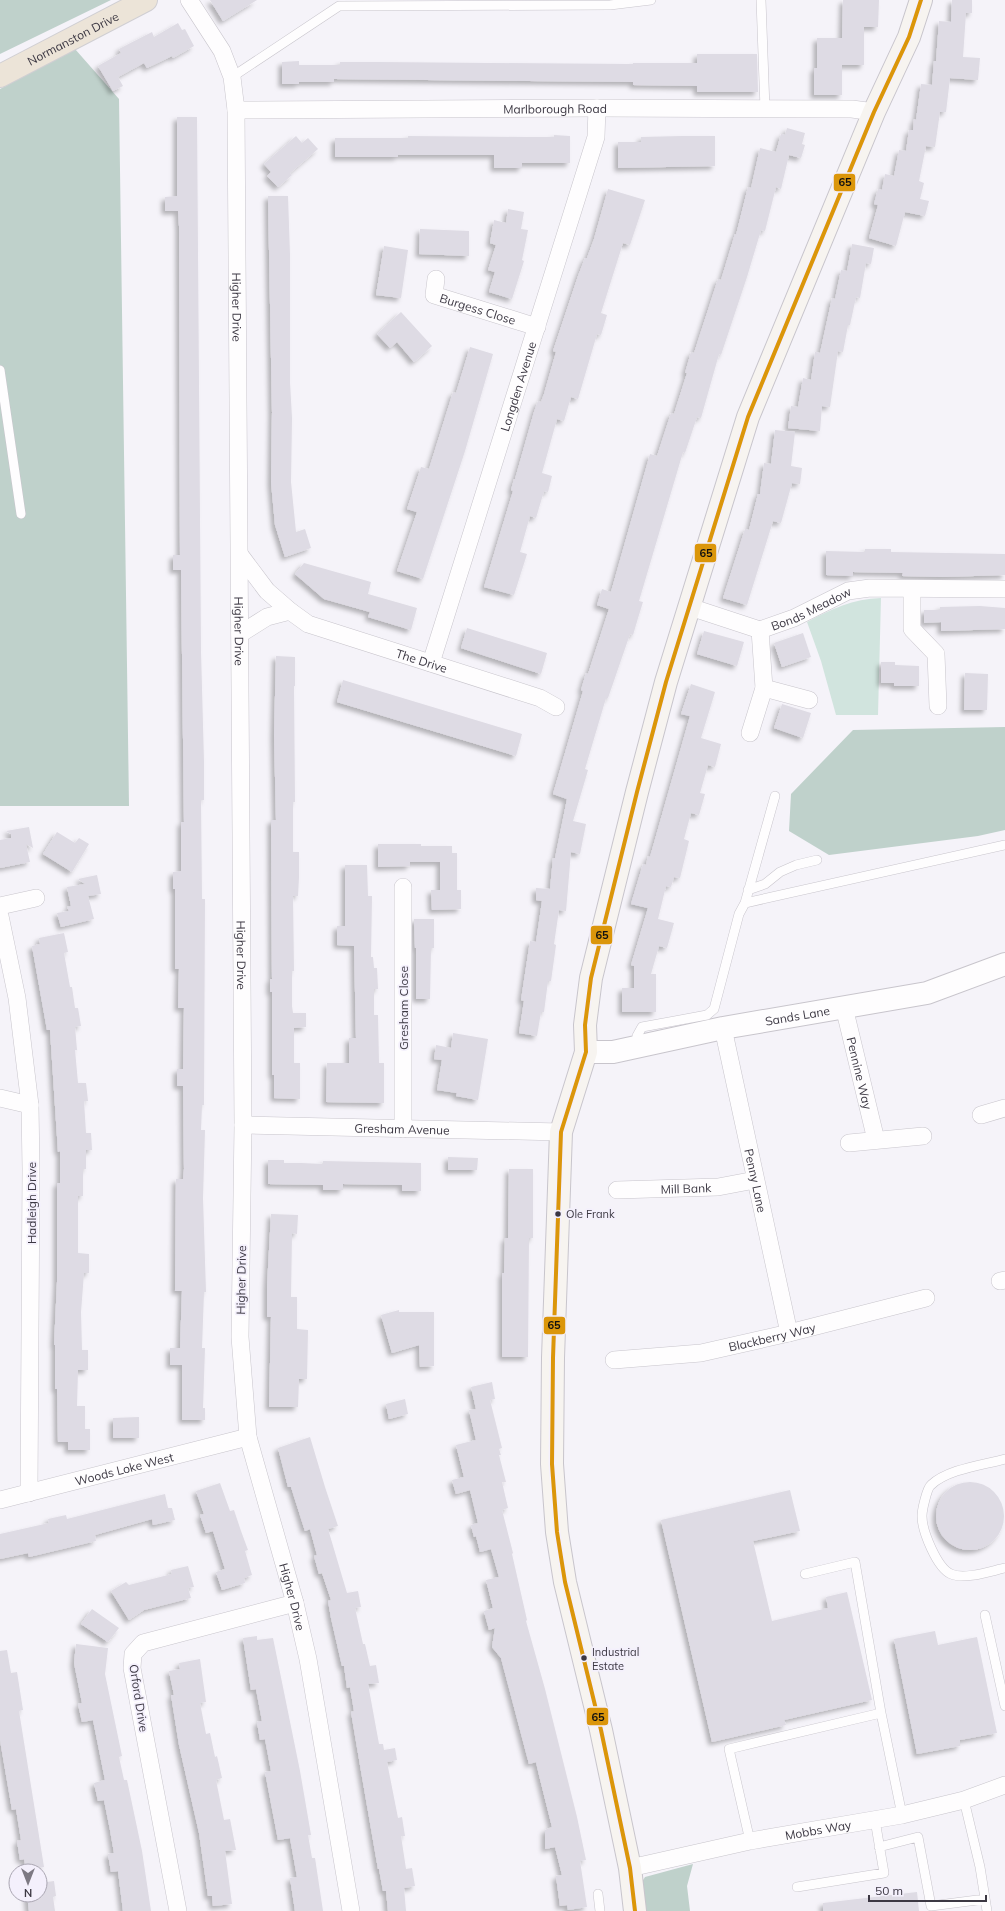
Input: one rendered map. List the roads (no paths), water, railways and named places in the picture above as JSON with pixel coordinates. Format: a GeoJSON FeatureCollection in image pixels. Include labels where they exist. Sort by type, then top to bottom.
{"type":"FeatureCollection","features":[{"type":"Feature","properties":{"kind":"highway","name":"Normanston Drive"},"geometry":{"type":"LineString","coordinates":[[0,76],[146,0]]}},
{"type":"Feature","properties":{"kind":"main road"},"geometry":{"type":"LineString","coordinates":[[635,1911],[630,1868],[601,1730],[565,1582],[557,1532],[552,1464],[552,1358],[561,1132],[586,1052],[586,1025],[592,978],[602,930],[661,702],[748,417],[874,112],[909,37],[921,0]]}},
{"type":"Feature","properties":{"kind":"street","name":"Higher Drive"},"geometry":{"type":"LineString","coordinates":[[189,0],[222,51],[232,77],[236,110],[243,1125],[240,1337],[248,1437],[295,1603],[308,1659],[351,1911]]}},
{"type":"Feature","properties":{"kind":"street","name":"Marlborough Road"},"geometry":{"type":"LineString","coordinates":[[236,110],[597,108],[852,109],[874,112]]}},
{"type":"Feature","properties":{"kind":"street","name":"Longden Avenue"},"geometry":{"type":"LineString","coordinates":[[431,663],[596,137],[597,108]]}},
{"type":"Feature","properties":{"kind":"street","name":"Burgess Close"},"geometry":{"type":"LineString","coordinates":[[436,279],[434,295],[537,327]]}},
{"type":"Feature","properties":{"kind":"street","name":"The Drive"},"geometry":{"type":"LineString","coordinates":[[240,556],[267,591],[308,624],[540,698],[556,707]]}},
{"type":"Feature","properties":{"kind":"street","name":"Bonds Meadow"},"geometry":{"type":"LineString","coordinates":[[690,607],[760,630],[794,618],[848,591],[870,588],[1005,589]]}},
{"type":"Feature","properties":{"kind":"street"},"geometry":{"type":"LineString","coordinates":[[912,589],[912,629],[936,654],[938,706]]}},
{"type":"Feature","properties":{"kind":"street"},"geometry":{"type":"LineString","coordinates":[[240,634],[267,617],[290,611]]}},
{"type":"Feature","properties":{"kind":"street"},"geometry":{"type":"LineString","coordinates":[[750,733],[764,688],[760,630]]}},
{"type":"Feature","properties":{"kind":"street"},"geometry":{"type":"LineString","coordinates":[[764,688],[809,700]]}},
{"type":"Feature","properties":{"kind":"street","name":"Gresham Close"},"geometry":{"type":"LineString","coordinates":[[403,887],[403,1129]]}},
{"type":"Feature","properties":{"kind":"street"},"geometry":{"type":"LineString","coordinates":[[0,906],[36,898]]}},
{"type":"Feature","properties":{"kind":"street","name":"Hadleigh Drive"},"geometry":{"type":"LineString","coordinates":[[0,916],[17,998],[30,1105],[32,1169],[29,1493]]}},
{"type":"Feature","properties":{"kind":"street","name":"Sands Lane"},"geometry":{"type":"LineString","coordinates":[[586,1052],[613,1052],[723,1028],[927,993],[1005,964]]}},
{"type":"Feature","properties":{"kind":"street","name":"Pennine Way"},"geometry":{"type":"LineString","coordinates":[[844,1007],[876,1140]]}},
{"type":"Feature","properties":{"kind":"street","name":"Penny Lane"},"geometry":{"type":"LineString","coordinates":[[723,1028],[789,1333]]}},
{"type":"Feature","properties":{"kind":"street"},"geometry":{"type":"LineString","coordinates":[[0,1098],[30,1105]]}},
{"type":"Feature","properties":{"kind":"street"},"geometry":{"type":"LineString","coordinates":[[981,1115],[1005,1108]]}},
{"type":"Feature","properties":{"kind":"street","name":"Gresham Avenue"},"geometry":{"type":"LineString","coordinates":[[243,1125],[561,1132]]}},
{"type":"Feature","properties":{"kind":"street"},"geometry":{"type":"LineString","coordinates":[[849,1144],[923,1136]]}},
{"type":"Feature","properties":{"kind":"street","name":"Mill Bank"},"geometry":{"type":"LineString","coordinates":[[617,1190],[718,1187],[755,1180]]}},
{"type":"Feature","properties":{"kind":"street","name":"Blackberry Way"},"geometry":{"type":"LineString","coordinates":[[614,1360],[701,1353],[789,1333],[926,1298]]}},
{"type":"Feature","properties":{"kind":"street","name":"Woods Loke West"},"geometry":{"type":"LineString","coordinates":[[0,1500],[248,1437]]}},
{"type":"Feature","properties":{"kind":"street","name":"Orford Drive"},"geometry":{"type":"LineString","coordinates":[[178,1911],[132,1668],[133,1654],[143,1643],[295,1603]]}},
{"type":"Feature","properties":{"kind":"street","name":"Mobbs Way"},"geometry":{"type":"LineString","coordinates":[[630,1868],[750,1841],[875,1820],[964,1800],[1005,1785]]}},
{"type":"Feature","properties":{"kind":"lane"},"geometry":{"type":"LineString","coordinates":[[232,77],[339,6],[610,5],[651,0]]}},
{"type":"Feature","properties":{"kind":"lane"},"geometry":{"type":"LineString","coordinates":[[761,0],[765,109]]}},
{"type":"Feature","properties":{"kind":"lane"},"geometry":{"type":"LineString","coordinates":[[0,370],[21,514]]}},
{"type":"Feature","properties":{"kind":"lane"},"geometry":{"type":"LineString","coordinates":[[636,1047],[637,1036],[642,1028],[692,1019],[707,1015],[714,1009],[739,914],[745,903],[775,796]]}},
{"type":"Feature","properties":{"kind":"lane"},"geometry":{"type":"LineString","coordinates":[[745,903],[1005,845]]}},
{"type":"Feature","properties":{"kind":"lane"},"geometry":{"type":"LineString","coordinates":[[748,890],[765,884],[780,872],[796,865],[817,860]]}},
{"type":"Feature","properties":{"kind":"lane"},"geometry":{"type":"LineString","coordinates":[[1005,1459],[942,1476],[929,1486],[922,1516],[932,1552],[941,1566],[951,1574],[968,1576],[1005,1568]]}},
{"type":"Feature","properties":{"kind":"lane"},"geometry":{"type":"LineString","coordinates":[[805,1574],[855,1562],[881,1713],[902,1814]]}},
{"type":"Feature","properties":{"kind":"lane"},"geometry":{"type":"LineString","coordinates":[[985,1616],[1005,1706]]}},
{"type":"Feature","properties":{"kind":"lane"},"geometry":{"type":"LineString","coordinates":[[750,1841],[729,1749],[881,1713]]}},
{"type":"Feature","properties":{"kind":"lane"},"geometry":{"type":"LineString","coordinates":[[964,1800],[980,1867],[987,1911]]}},
{"type":"Feature","properties":{"kind":"lane"},"geometry":{"type":"LineString","coordinates":[[797,1887],[884,1873],[875,1820]]}},
{"type":"Feature","properties":{"kind":"lane"},"geometry":{"type":"LineString","coordinates":[[879,1847],[918,1837],[931,1906],[985,1899]]}},
{"type":"Feature","properties":{"kind":"lane"},"geometry":{"type":"LineString","coordinates":[[598,1894],[600,1911]]}},
{"type":"Feature","properties":{"kind":"place","name":"Ole Frank"},"geometry":{"type":"Point","coordinates":[558,1214]}},
{"type":"Feature","properties":{"kind":"place","name":"Industrial Estate"},"geometry":{"type":"Point","coordinates":[584,1658]}}]}
